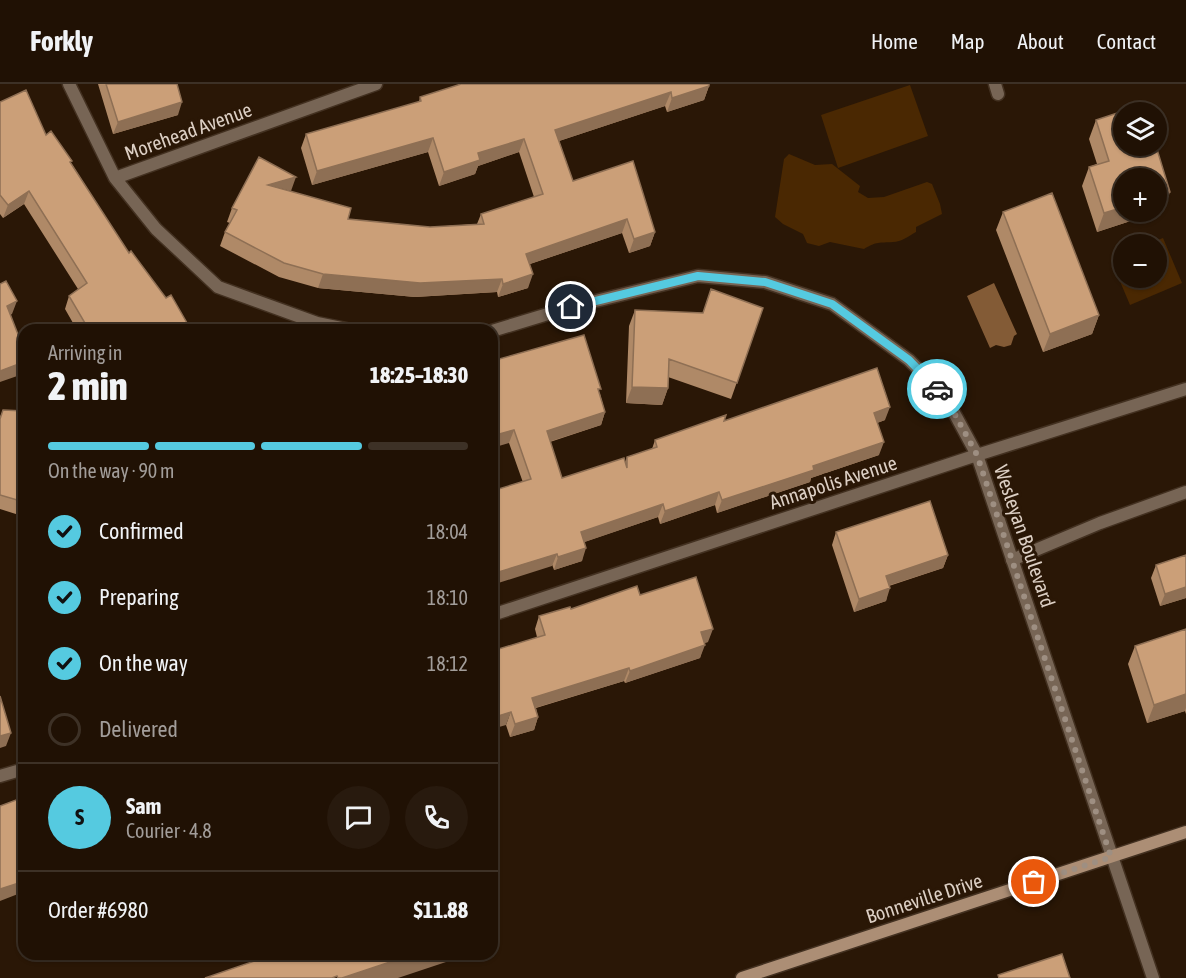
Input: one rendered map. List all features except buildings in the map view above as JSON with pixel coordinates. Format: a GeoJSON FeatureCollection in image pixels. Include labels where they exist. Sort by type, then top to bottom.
{"type":"FeatureCollection","features":[{"type":"Feature","properties":{"kind":"street"},"geometry":{"type":"LineString","coordinates":[[69,84],[115,178],[156,229],[218,287],[322,324]]}},
{"type":"Feature","properties":{"kind":"street","name":"Morehead Avenue"},"geometry":{"type":"LineString","coordinates":[[115,178],[373,84]]}},
{"type":"Feature","properties":{"kind":"street","name":"Wesleyan Boulevard"},"geometry":{"type":"LineString","coordinates":[[498,329],[571,307],[698,276],[765,282],[832,304],[909,360],[945,396],[977,455],[1153,978]]}},
{"type":"Feature","properties":{"kind":"street","name":"Annapolis Avenue"},"geometry":{"type":"LineString","coordinates":[[498,613],[977,455],[1186,389]]}},
{"type":"Feature","properties":{"kind":"street"},"geometry":{"type":"LineString","coordinates":[[1012,560],[1100,523],[1186,492]]}},
{"type":"Feature","properties":{"kind":"street"},"geometry":{"type":"LineString","coordinates":[[0,776],[18,771]]}},
{"type":"Feature","properties":{"kind":"street","name":"Bonneville Drive"},"geometry":{"type":"LineString","coordinates":[[742,978],[1186,832]]}},
{"type":"Feature","properties":{"kind":"shaded area"},"geometry":{"type":"Polygon","coordinates":[[[910,85],[928,136],[838,168],[821,115],[910,85]]]}},
{"type":"Feature","properties":{"kind":"shaded area"},"geometry":{"type":"Polygon","coordinates":[[[789,154],[815,165],[832,164],[860,186],[858,192],[868,198],[884,197],[927,182],[932,184],[942,214],[916,227],[916,232],[902,240],[875,244],[864,249],[830,242],[819,246],[807,243],[803,234],[783,224],[775,217],[784,159],[789,154]]]}},
{"type":"Feature","properties":{"kind":"shaded area"},"geometry":{"type":"Polygon","coordinates":[[[1167,247],[1182,283],[1130,305],[1123,288],[1167,288],[1167,247]]]}},
{"type":"Feature","properties":{"kind":"shaded area"},"geometry":{"type":"Polygon","coordinates":[[[994,283],[1017,334],[1011,345],[1004,347],[996,345],[990,348],[967,296],[994,283]]]}},
{"type":"Feature","properties":{"kind":"way so far"},"geometry":{"type":"LineString","coordinates":[[937,389],[945,396],[977,455],[1111,857],[1034,882]]}},
{"type":"Feature","properties":{"kind":"route"},"geometry":{"type":"LineString","coordinates":[[571,307],[698,276],[765,282],[832,304],[909,360],[937,389]]}}]}
